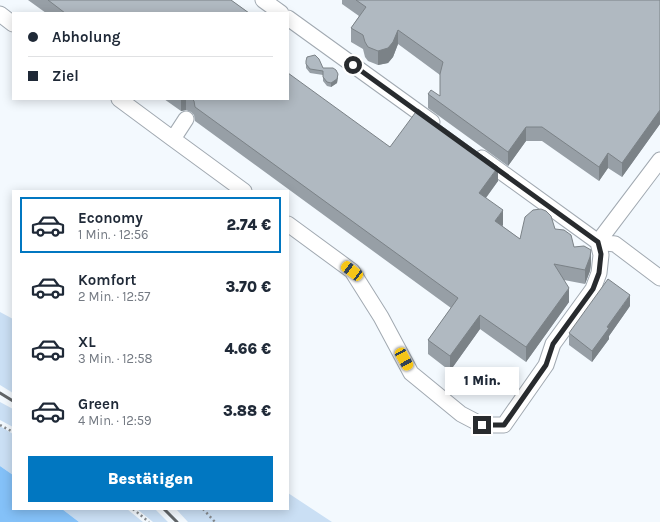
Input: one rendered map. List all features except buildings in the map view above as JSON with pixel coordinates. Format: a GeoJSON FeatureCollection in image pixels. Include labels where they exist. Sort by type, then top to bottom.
{"type":"FeatureCollection","features":[{"type":"Feature","properties":{"kind":"lane"},"geometry":{"type":"LineString","coordinates":[[263,0],[280,12]]}},
{"type":"Feature","properties":{"kind":"lane"},"geometry":{"type":"LineString","coordinates":[[0,14],[12,23]]}},
{"type":"Feature","properties":{"kind":"lane"},"geometry":{"type":"LineString","coordinates":[[289,19],[443,130]]}},
{"type":"Feature","properties":{"kind":"lane"},"geometry":{"type":"LineString","coordinates":[[120,100],[243,190]]}},
{"type":"Feature","properties":{"kind":"lane"},"geometry":{"type":"LineString","coordinates":[[173,139],[186,119]]}},
{"type":"Feature","properties":{"kind":"lane"},"geometry":{"type":"LineString","coordinates":[[469,149],[598,242],[616,244],[660,278]]}},
{"type":"Feature","properties":{"kind":"lane"},"geometry":{"type":"LineString","coordinates":[[598,242],[660,160]]}},
{"type":"Feature","properties":{"kind":"lane"},"geometry":{"type":"LineString","coordinates":[[289,225],[352,271],[381,318],[411,373],[461,414],[482,425],[504,425],[546,365],[553,344],[593,289],[599,273],[601,254],[598,242]]}},
{"type":"Feature","properties":{"kind":"path"},"geometry":{"type":"LineString","coordinates":[[0,425],[12,431]]}},
{"type":"Feature","properties":{"kind":"path"},"geometry":{"type":"LineString","coordinates":[[134,510],[149,522]]}},
{"type":"Feature","properties":{"kind":"path"},"geometry":{"type":"LineString","coordinates":[[204,510],[215,522]]}},
{"type":"Feature","properties":{"kind":"shaded area"},"geometry":{"type":"Polygon","coordinates":[[[0,312],[12,318],[12,392],[0,385],[0,312]]]}},
{"type":"Feature","properties":{"kind":"shaded area"},"geometry":{"type":"Polygon","coordinates":[[[0,402],[12,408],[12,426],[0,420],[0,402]]]}},
{"type":"Feature","properties":{"kind":"shaded area"},"geometry":{"type":"Polygon","coordinates":[[[0,426],[12,433],[12,474],[0,466],[0,426]]]}},
{"type":"Feature","properties":{"kind":"shaded area"},"geometry":{"type":"Polygon","coordinates":[[[289,494],[332,522],[188,522],[177,510],[289,510],[289,494]]]}},
{"type":"Feature","properties":{"kind":"shaded area"},"geometry":{"type":"Polygon","coordinates":[[[63,510],[128,510],[143,522],[79,522],[63,510]]]}},
{"type":"Feature","properties":{"kind":"shaded area"},"geometry":{"type":"Polygon","coordinates":[[[138,510],[156,510],[168,522],[153,522],[138,510]]]}},
{"type":"Feature","properties":{"kind":"water"},"geometry":{"type":"Polygon","coordinates":[[[0,466],[12,474],[12,510],[63,510],[79,522],[0,522],[0,466]]]}},
{"type":"Feature","properties":{"kind":"railway"},"geometry":{"type":"LineString","coordinates":[[0,393],[12,400]]}},
{"type":"Feature","properties":{"kind":"railway"},"geometry":{"type":"LineString","coordinates":[[165,510],[177,522]]}},
{"type":"Feature","properties":{"kind":"route"},"geometry":{"type":"LineString","coordinates":[[353,65],[598,242],[601,254],[599,273],[593,289],[553,344],[546,365],[504,425],[482,425]]}}]}
